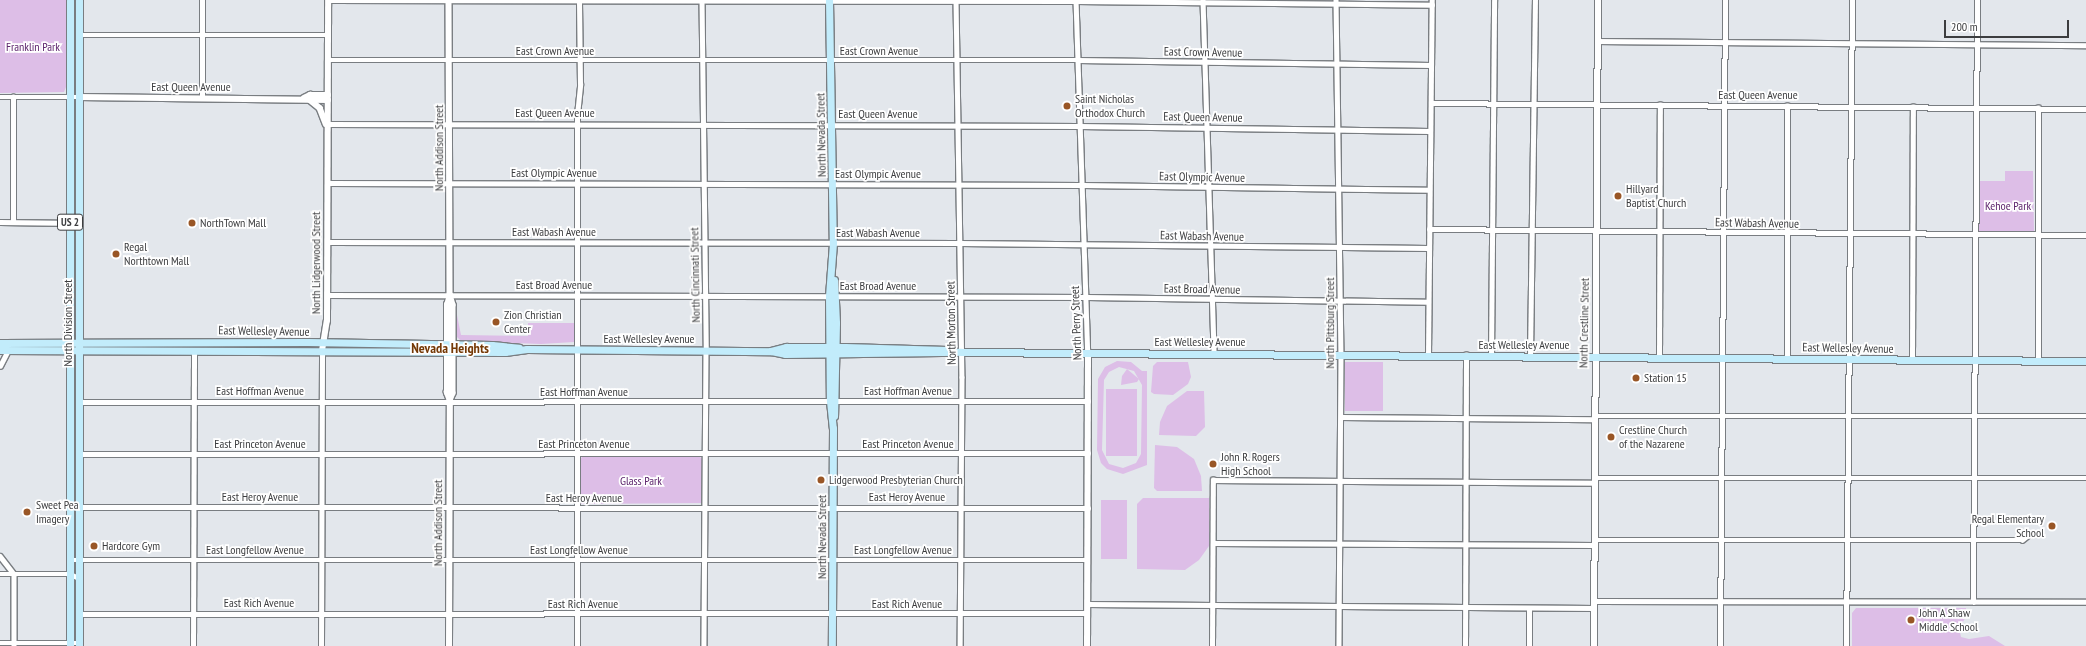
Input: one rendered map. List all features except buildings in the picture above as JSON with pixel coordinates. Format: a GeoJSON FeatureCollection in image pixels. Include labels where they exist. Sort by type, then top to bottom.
{"type":"FeatureCollection","features":[{"type":"Feature","properties":{"kind":"main road","name":"North Division Street"},"geometry":{"type":"LineString","coordinates":[[70,0],[70,644]]}},
{"type":"Feature","properties":{"kind":"main road","name":"North Division Street"},"geometry":{"type":"LineString","coordinates":[[79,0],[79,644]]}},
{"type":"Feature","properties":{"kind":"main road","name":"North Nevada Street"},"geometry":{"type":"LineString","coordinates":[[830,0],[833,244],[832,646]]}},
{"type":"Feature","properties":{"kind":"main road","name":"North Crestline Street"},"geometry":{"type":"LineString","coordinates":[[1594,646],[1594,356],[1598,0]]}},
{"type":"Feature","properties":{"kind":"main road","name":"East Wellesley Avenue"},"geometry":{"type":"LineString","coordinates":[[0,343],[79,342],[578,350],[771,350],[786,347],[833,350],[961,352],[1660,356],[1722,358],[2086,361]]}},
{"type":"Feature","properties":{"kind":"main road","name":"East Wellesley Avenue"},"geometry":{"type":"LineString","coordinates":[[0,350],[194,351],[323,347]]}},
{"type":"Feature","properties":{"kind":"main road"},"geometry":{"type":"LineString","coordinates":[[70,508],[74,510],[79,534]]}},
{"type":"Feature","properties":{"kind":"street"},"geometry":{"type":"LineString","coordinates":[[202,0],[202,98]]}},
{"type":"Feature","properties":{"kind":"street"},"geometry":{"type":"LineString","coordinates":[[328,0],[1076,0],[1432,2],[1431,103],[1429,131],[1428,355]]}},
{"type":"Feature","properties":{"kind":"street","name":"North Lidgerwood Street"},"geometry":{"type":"LineString","coordinates":[[321,646],[323,347],[327,322],[328,295],[328,0]]}},
{"type":"Feature","properties":{"kind":"street","name":"North Addison Street"},"geometry":{"type":"LineString","coordinates":[[449,0],[450,295],[453,305],[447,393],[450,401],[449,646]]}},
{"type":"Feature","properties":{"kind":"street"},"geometry":{"type":"LineString","coordinates":[[577,646],[577,125],[580,61],[580,0]]}},
{"type":"Feature","properties":{"kind":"street","name":"North Cincinnati Street"},"geometry":{"type":"LineString","coordinates":[[702,0],[706,295],[704,646]]}},
{"type":"Feature","properties":{"kind":"street","name":"North Perry Street"},"geometry":{"type":"LineString","coordinates":[[1076,0],[1088,353],[1087,646]]}},
{"type":"Feature","properties":{"kind":"street"},"geometry":{"type":"LineString","coordinates":[[1491,356],[1494,0]]}},
{"type":"Feature","properties":{"kind":"street"},"geometry":{"type":"LineString","coordinates":[[1530,356],[1535,0]]}},
{"type":"Feature","properties":{"kind":"street"},"geometry":{"type":"LineString","coordinates":[[1720,646],[1725,0]]}},
{"type":"Feature","properties":{"kind":"street"},"geometry":{"type":"LineString","coordinates":[[1846,646],[1852,0]]}},
{"type":"Feature","properties":{"kind":"street"},"geometry":{"type":"LineString","coordinates":[[1973,602],[1977,0]]}},
{"type":"Feature","properties":{"kind":"street","name":"North Morton Street"},"geometry":{"type":"LineString","coordinates":[[956,1],[962,401],[960,646]]}},
{"type":"Feature","properties":{"kind":"street"},"geometry":{"type":"LineString","coordinates":[[1203,1],[1214,353]]}},
{"type":"Feature","properties":{"kind":"street","name":"North Pittsburg Street"},"geometry":{"type":"LineString","coordinates":[[1336,2],[1341,354],[1338,606],[1339,646]]}},
{"type":"Feature","properties":{"kind":"street"},"geometry":{"type":"LineString","coordinates":[[79,34],[328,35]]}},
{"type":"Feature","properties":{"kind":"street"},"geometry":{"type":"LineString","coordinates":[[1598,41],[2086,45]]}},
{"type":"Feature","properties":{"kind":"street","name":"East Crown Avenue"},"geometry":{"type":"LineString","coordinates":[[328,60],[1078,60],[1431,65]]}},
{"type":"Feature","properties":{"kind":"street","name":"East Queen Avenue"},"geometry":{"type":"LineString","coordinates":[[304,98],[310,95],[328,98]]}},
{"type":"Feature","properties":{"kind":"street"},"geometry":{"type":"LineString","coordinates":[[0,97],[79,97]]}},
{"type":"Feature","properties":{"kind":"street"},"geometry":{"type":"LineString","coordinates":[[13,97],[13,222]]}},
{"type":"Feature","properties":{"kind":"street","name":"East Queen Avenue"},"geometry":{"type":"LineString","coordinates":[[79,97],[304,98],[310,100],[328,98]]}},
{"type":"Feature","properties":{"kind":"street"},"geometry":{"type":"LineString","coordinates":[[310,100],[320,108],[328,130]]}},
{"type":"Feature","properties":{"kind":"street","name":"East Queen Avenue"},"geometry":{"type":"LineString","coordinates":[[1431,103],[2086,109]]}},
{"type":"Feature","properties":{"kind":"street"},"geometry":{"type":"LineString","coordinates":[[1660,106],[1660,356]]}},
{"type":"Feature","properties":{"kind":"street"},"geometry":{"type":"LineString","coordinates":[[1786,358],[1787,106]]}},
{"type":"Feature","properties":{"kind":"street"},"geometry":{"type":"LineString","coordinates":[[1912,359],[1913,107]]}},
{"type":"Feature","properties":{"kind":"street"},"geometry":{"type":"LineString","coordinates":[[2038,108],[2038,361]]}},
{"type":"Feature","properties":{"kind":"street","name":"East Queen Avenue"},"geometry":{"type":"LineString","coordinates":[[328,124],[958,125],[1429,131]]}},
{"type":"Feature","properties":{"kind":"street","name":"East Olympic Avenue"},"geometry":{"type":"LineString","coordinates":[[328,183],[1082,185],[1429,190]]}},
{"type":"Feature","properties":{"kind":"street"},"geometry":{"type":"LineString","coordinates":[[0,222],[79,223]]}},
{"type":"Feature","properties":{"kind":"street","name":"East Wabash Avenue"},"geometry":{"type":"LineString","coordinates":[[1429,229],[2086,235]]}},
{"type":"Feature","properties":{"kind":"street","name":"East Wabash Avenue"},"geometry":{"type":"LineString","coordinates":[[327,242],[960,244],[1428,248]]}},
{"type":"Feature","properties":{"kind":"street","name":"East Broad Avenue"},"geometry":{"type":"LineString","coordinates":[[328,295],[1087,297],[1428,302]]}},
{"type":"Feature","properties":{"kind":"street"},"geometry":{"type":"LineString","coordinates":[[0,366],[8,350]]}},
{"type":"Feature","properties":{"kind":"street"},"geometry":{"type":"LineString","coordinates":[[193,646],[194,351]]}},
{"type":"Feature","properties":{"kind":"street"},"geometry":{"type":"LineString","coordinates":[[1465,646],[1466,355]]}},
{"type":"Feature","properties":{"kind":"street","name":"East Hoffman Avenue"},"geometry":{"type":"LineString","coordinates":[[79,402],[1088,401]]}},
{"type":"Feature","properties":{"kind":"street"},"geometry":{"type":"LineString","coordinates":[[1341,417],[2086,416]]}},
{"type":"Feature","properties":{"kind":"street","name":"East Princeton Avenue"},"geometry":{"type":"LineString","coordinates":[[79,454],[578,455],[1088,453]]}},
{"type":"Feature","properties":{"kind":"street"},"geometry":{"type":"LineString","coordinates":[[1212,646],[1214,480],[1466,482],[1721,478],[2086,478]]}},
{"type":"Feature","properties":{"kind":"street","name":"East Heroy Avenue"},"geometry":{"type":"LineString","coordinates":[[79,507],[1088,508]]}},
{"type":"Feature","properties":{"kind":"street"},"geometry":{"type":"LineString","coordinates":[[1213,543],[1465,545],[1720,540],[2022,540],[2028,535]]}},
{"type":"Feature","properties":{"kind":"street"},"geometry":{"type":"LineString","coordinates":[[0,556],[14,574],[14,644]]}},
{"type":"Feature","properties":{"kind":"street","name":"East Longfellow Avenue"},"geometry":{"type":"LineString","coordinates":[[70,560],[1088,560]]}},
{"type":"Feature","properties":{"kind":"street"},"geometry":{"type":"LineString","coordinates":[[0,574],[70,574],[79,578]]}},
{"type":"Feature","properties":{"kind":"street"},"geometry":{"type":"LineString","coordinates":[[1594,601],[2086,602]]}},
{"type":"Feature","properties":{"kind":"street"},"geometry":{"type":"LineString","coordinates":[[1087,604],[1594,608]]}},
{"type":"Feature","properties":{"kind":"street"},"geometry":{"type":"LineString","coordinates":[[1529,608],[1529,646]]}},
{"type":"Feature","properties":{"kind":"street","name":"East Rich Avenue"},"geometry":{"type":"LineString","coordinates":[[79,614],[1087,613]]}},
{"type":"Feature","properties":{"kind":"street"},"geometry":{"type":"LineString","coordinates":[[0,643],[79,644]]}},
{"type":"Feature","properties":{"kind":"green space","name":"Franklin Park"},"geometry":{"type":"Polygon","coordinates":[[[0,0],[66,0],[66,87],[64,92],[0,93],[0,0]]]}},
{"type":"Feature","properties":{"kind":"green space","name":"Kehoe Park"},"geometry":{"type":"Polygon","coordinates":[[[2005,171],[2033,171],[2034,231],[1977,231],[1978,181],[2005,181],[2005,171]]]}},
{"type":"Feature","properties":{"kind":"green space"},"geometry":{"type":"Polygon","coordinates":[[[456,310],[461,335],[528,336],[528,323],[574,323],[574,342],[541,344],[461,341],[457,337],[456,310]]]}},
{"type":"Feature","properties":{"kind":"green space"},"geometry":{"type":"Polygon","coordinates":[[[1117,361],[1131,362],[1142,371],[1147,371],[1147,465],[1123,474],[1107,469],[1101,463],[1097,450],[1098,379],[1105,367],[1117,361]],[[1119,367],[1109,372],[1104,380],[1102,450],[1109,464],[1123,468],[1136,463],[1141,454],[1142,385],[1134,371],[1119,367]]]}},
{"type":"Feature","properties":{"kind":"green space"},"geometry":{"type":"Polygon","coordinates":[[[1157,362],[1188,362],[1191,377],[1188,384],[1173,395],[1154,394],[1151,392],[1153,366],[1157,362]]]}},
{"type":"Feature","properties":{"kind":"green space"},"geometry":{"type":"Polygon","coordinates":[[[1345,362],[1383,362],[1383,411],[1345,411],[1345,362]]]}},
{"type":"Feature","properties":{"kind":"green space"},"geometry":{"type":"Polygon","coordinates":[[[1127,369],[1139,379],[1137,382],[1121,385],[1122,376],[1127,369]]]}},
{"type":"Feature","properties":{"kind":"green space"},"geometry":{"type":"Polygon","coordinates":[[[1106,389],[1137,389],[1137,456],[1106,456],[1106,389]]]}},
{"type":"Feature","properties":{"kind":"green space"},"geometry":{"type":"Polygon","coordinates":[[[1187,391],[1204,391],[1205,427],[1196,436],[1159,435],[1160,422],[1167,406],[1187,391]]]}},
{"type":"Feature","properties":{"kind":"green space"},"geometry":{"type":"Polygon","coordinates":[[[1155,445],[1177,447],[1194,459],[1201,476],[1202,491],[1157,491],[1154,488],[1155,445]]]}},
{"type":"Feature","properties":{"kind":"green space","name":"Glass Park"},"geometry":{"type":"Polygon","coordinates":[[[582,457],[700,457],[702,459],[702,503],[581,504],[580,460],[582,457]]]}},
{"type":"Feature","properties":{"kind":"green space"},"geometry":{"type":"Polygon","coordinates":[[[1143,498],[1209,498],[1209,546],[1199,560],[1185,570],[1137,569],[1137,504],[1143,498]]]}},
{"type":"Feature","properties":{"kind":"green space"},"geometry":{"type":"Polygon","coordinates":[[[1101,500],[1127,500],[1127,559],[1101,559],[1101,500]]]}},
{"type":"Feature","properties":{"kind":"green space","name":"John A Shaw Middle School"},"geometry":{"type":"Polygon","coordinates":[[[1856,608],[1966,608],[1966,617],[1959,628],[1961,637],[1969,639],[1989,636],[2005,646],[1852,646],[1852,613],[1856,608]]]}},
{"type":"Feature","properties":{"kind":"place","name":"Saint Nicholas Orthodox Church"},"geometry":{"type":"Point","coordinates":[1067,106]}},
{"type":"Feature","properties":{"kind":"place","name":"Hillyard Baptist Church"},"geometry":{"type":"Point","coordinates":[1618,196]}},
{"type":"Feature","properties":{"kind":"place","name":"NorthTown Mall"},"geometry":{"type":"Point","coordinates":[192,223]}},
{"type":"Feature","properties":{"kind":"place","name":"Regal Northtown Mall"},"geometry":{"type":"Point","coordinates":[116,254]}},
{"type":"Feature","properties":{"kind":"place","name":"Zion Christian Center"},"geometry":{"type":"Point","coordinates":[496,322]}},
{"type":"Feature","properties":{"kind":"place","name":"Station 15"},"geometry":{"type":"Point","coordinates":[1636,378]}},
{"type":"Feature","properties":{"kind":"place","name":"Crestline Church of the Nazarene"},"geometry":{"type":"Point","coordinates":[1611,437]}},
{"type":"Feature","properties":{"kind":"place","name":"John R. Rogers High School"},"geometry":{"type":"Point","coordinates":[1213,464]}},
{"type":"Feature","properties":{"kind":"place","name":"Lidgerwood Presbyterian Church"},"geometry":{"type":"Point","coordinates":[821,480]}},
{"type":"Feature","properties":{"kind":"place","name":"Sweet Pea Imagery"},"geometry":{"type":"Point","coordinates":[27,512]}},
{"type":"Feature","properties":{"kind":"place","name":"Regal Elementary School"},"geometry":{"type":"Point","coordinates":[2052,526]}},
{"type":"Feature","properties":{"kind":"place","name":"Hardcore Gym"},"geometry":{"type":"Point","coordinates":[94,546]}},
{"type":"Feature","properties":{"kind":"place","name":"John A Shaw Middle School"},"geometry":{"type":"Point","coordinates":[1911,620]}},
{"type":"Feature","properties":{"kind":"district","name":"Nevada Heights"},"geometry":{"type":"Point","coordinates":[450,348]}}]}
